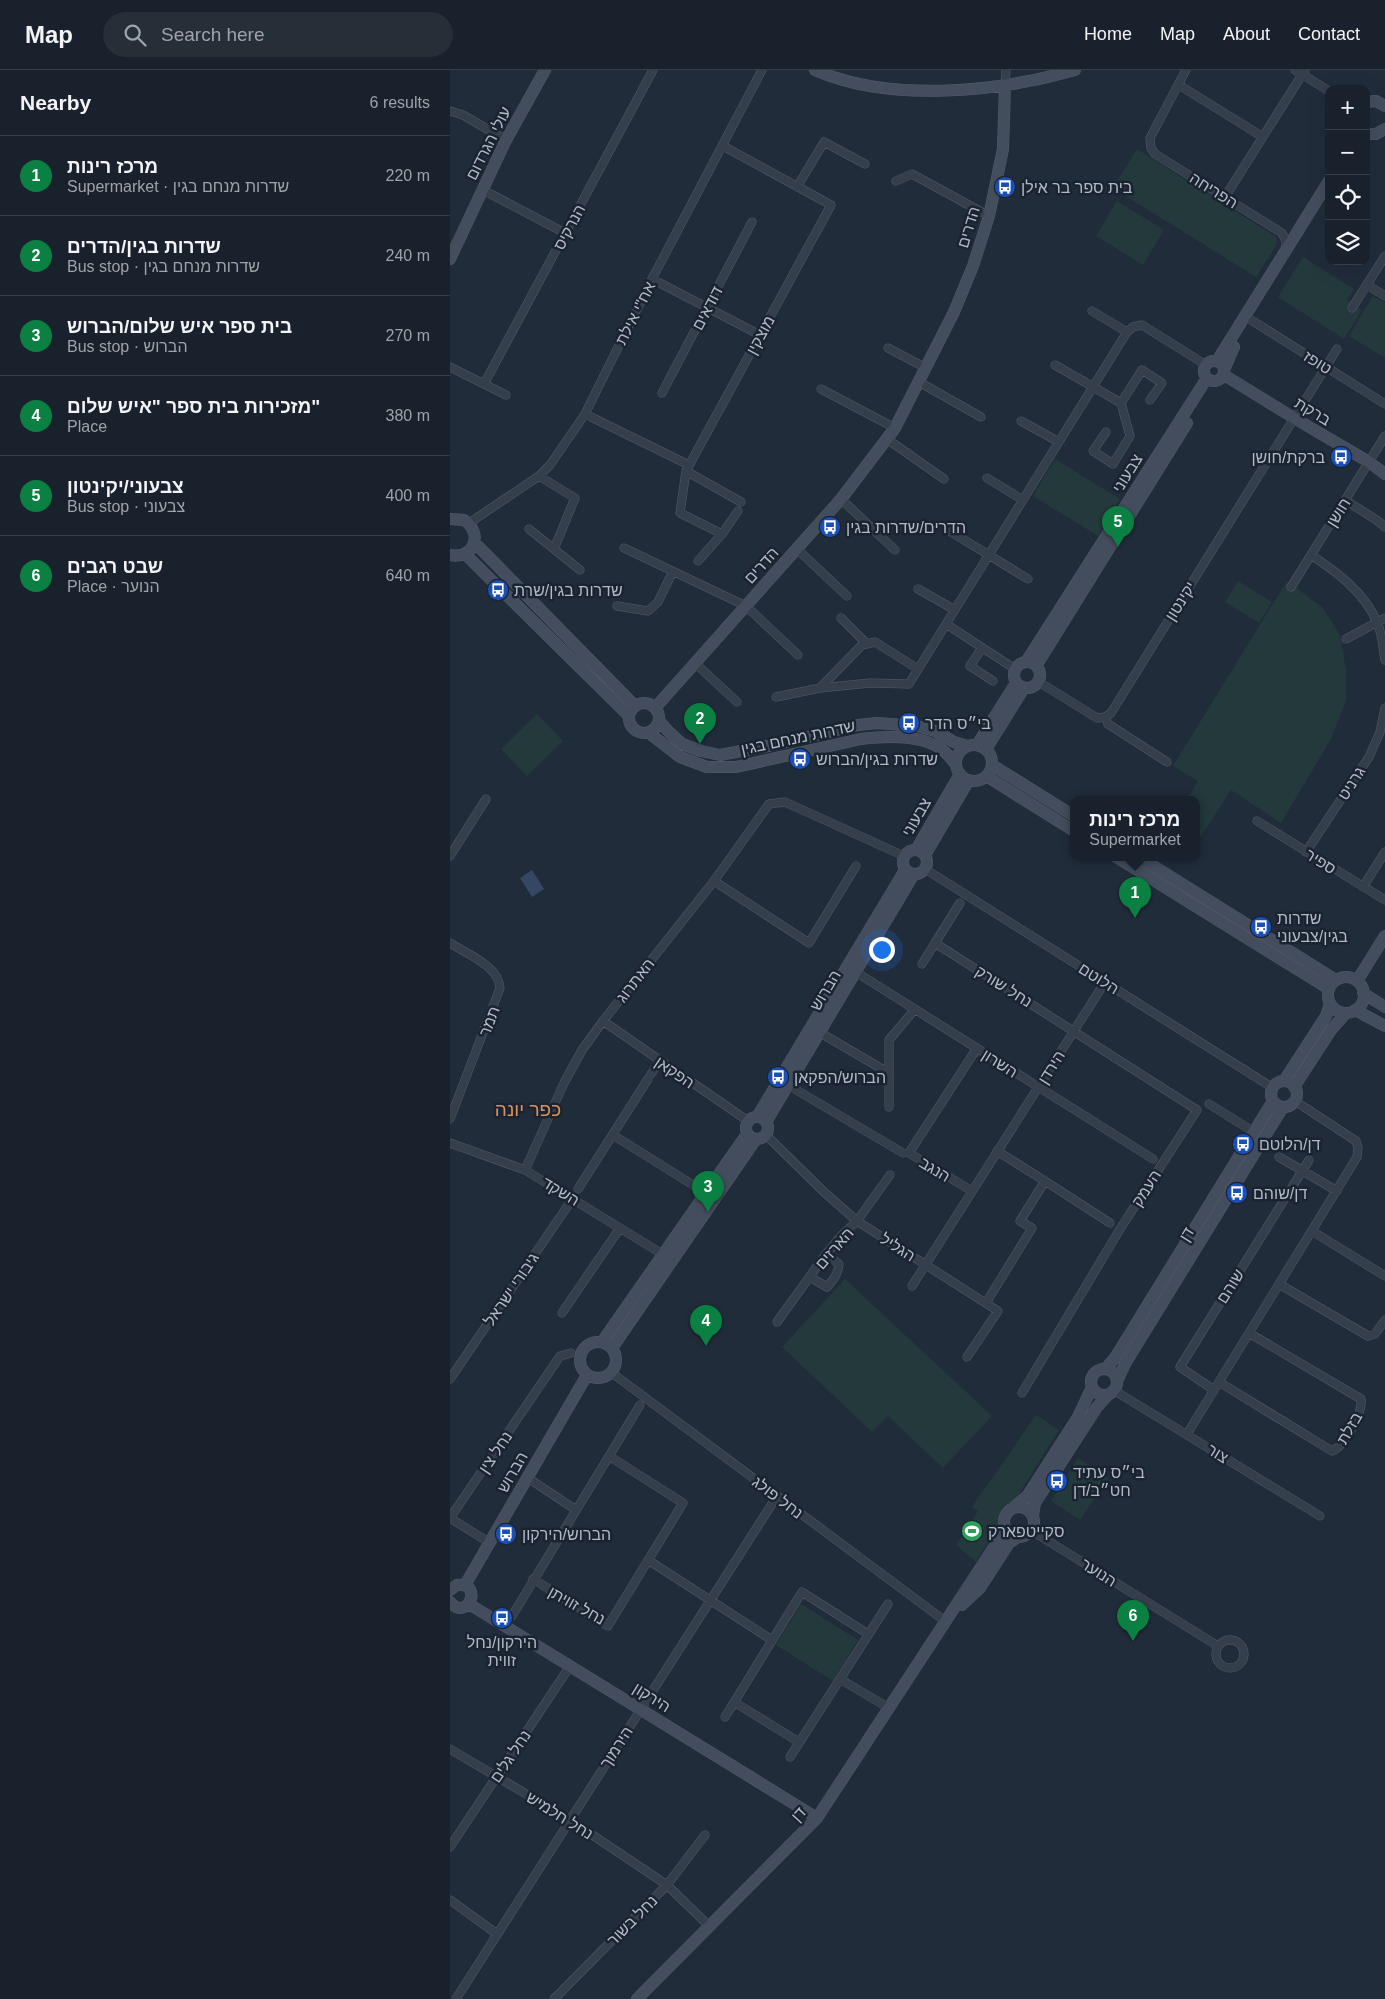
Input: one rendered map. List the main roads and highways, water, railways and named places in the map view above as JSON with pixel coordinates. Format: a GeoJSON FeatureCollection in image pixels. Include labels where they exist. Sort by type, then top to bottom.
{"type":"FeatureCollection","features":[{"type":"Feature","properties":{"kind":"water"},"geometry":{"type":"Polygon","coordinates":[[[532,870],[544,889],[532,897],[520,878],[532,870]]]}},
{"type":"Feature","properties":{"kind":"place","name":"בית ספר בר אילן"},"geometry":{"type":"Point","coordinates":[1005,187]}},
{"type":"Feature","properties":{"kind":"place","name":"ברקת/חושן"},"geometry":{"type":"Point","coordinates":[1341,457]}},
{"type":"Feature","properties":{"kind":"place","name":"הדרים/שדרות בגין"},"geometry":{"type":"Point","coordinates":[830,527]}},
{"type":"Feature","properties":{"kind":"place","name":"צבעוני/יקינטון"},"geometry":{"type":"Point","coordinates":[1118,547]}},
{"type":"Feature","properties":{"kind":"place","name":"שדרות בגין/שרת"},"geometry":{"type":"Point","coordinates":[498,590]}},
{"type":"Feature","properties":{"kind":"place","name":"בי״ס הדר"},"geometry":{"type":"Point","coordinates":[909,723]}},
{"type":"Feature","properties":{"kind":"place","name":"שדרות בגין/הדרים"},"geometry":{"type":"Point","coordinates":[700,744]}},
{"type":"Feature","properties":{"kind":"place","name":"שדרות בגין/הברוש"},"geometry":{"type":"Point","coordinates":[800,759]}},
{"type":"Feature","properties":{"kind":"place","name":"מרכז רינות"},"geometry":{"type":"Point","coordinates":[1135,918]}},
{"type":"Feature","properties":{"kind":"place","name":"שדרות בגין/צבעוני"},"geometry":{"type":"Point","coordinates":[1261,927]}},
{"type":"Feature","properties":{"kind":"place","name":"הברוש/הפקאן"},"geometry":{"type":"Point","coordinates":[778,1077]}},
{"type":"Feature","properties":{"kind":"place","name":"דן/הלוטם"},"geometry":{"type":"Point","coordinates":[1243,1144]}},
{"type":"Feature","properties":{"kind":"place","name":"דן/שוהם"},"geometry":{"type":"Point","coordinates":[1237,1193]}},
{"type":"Feature","properties":{"kind":"place","name":"בית ספר איש שלום/הברוש"},"geometry":{"type":"Point","coordinates":[708,1212]}},
{"type":"Feature","properties":{"kind":"place","name":"מזכירות בית ספר \"איש שלום\""},"geometry":{"type":"Point","coordinates":[706,1346]}},
{"type":"Feature","properties":{"kind":"place","name":"בי״ס עתיד חט״ב/דן"},"geometry":{"type":"Point","coordinates":[1057,1481]}},
{"type":"Feature","properties":{"kind":"place","name":"סקייטפארק"},"geometry":{"type":"Point","coordinates":[972,1531]}},
{"type":"Feature","properties":{"kind":"place","name":"הברוש/הירקון"},"geometry":{"type":"Point","coordinates":[506,1534]}},
{"type":"Feature","properties":{"kind":"place","name":"הירקון/נחל זווית"},"geometry":{"type":"Point","coordinates":[502,1618]}},
{"type":"Feature","properties":{"kind":"place","name":"שבט רגבים"},"geometry":{"type":"Point","coordinates":[1133,1641]}},
{"type":"Feature","properties":{"kind":"district","name":"כפר יונה"},"geometry":{"type":"Point","coordinates":[528,1109]}}]}
